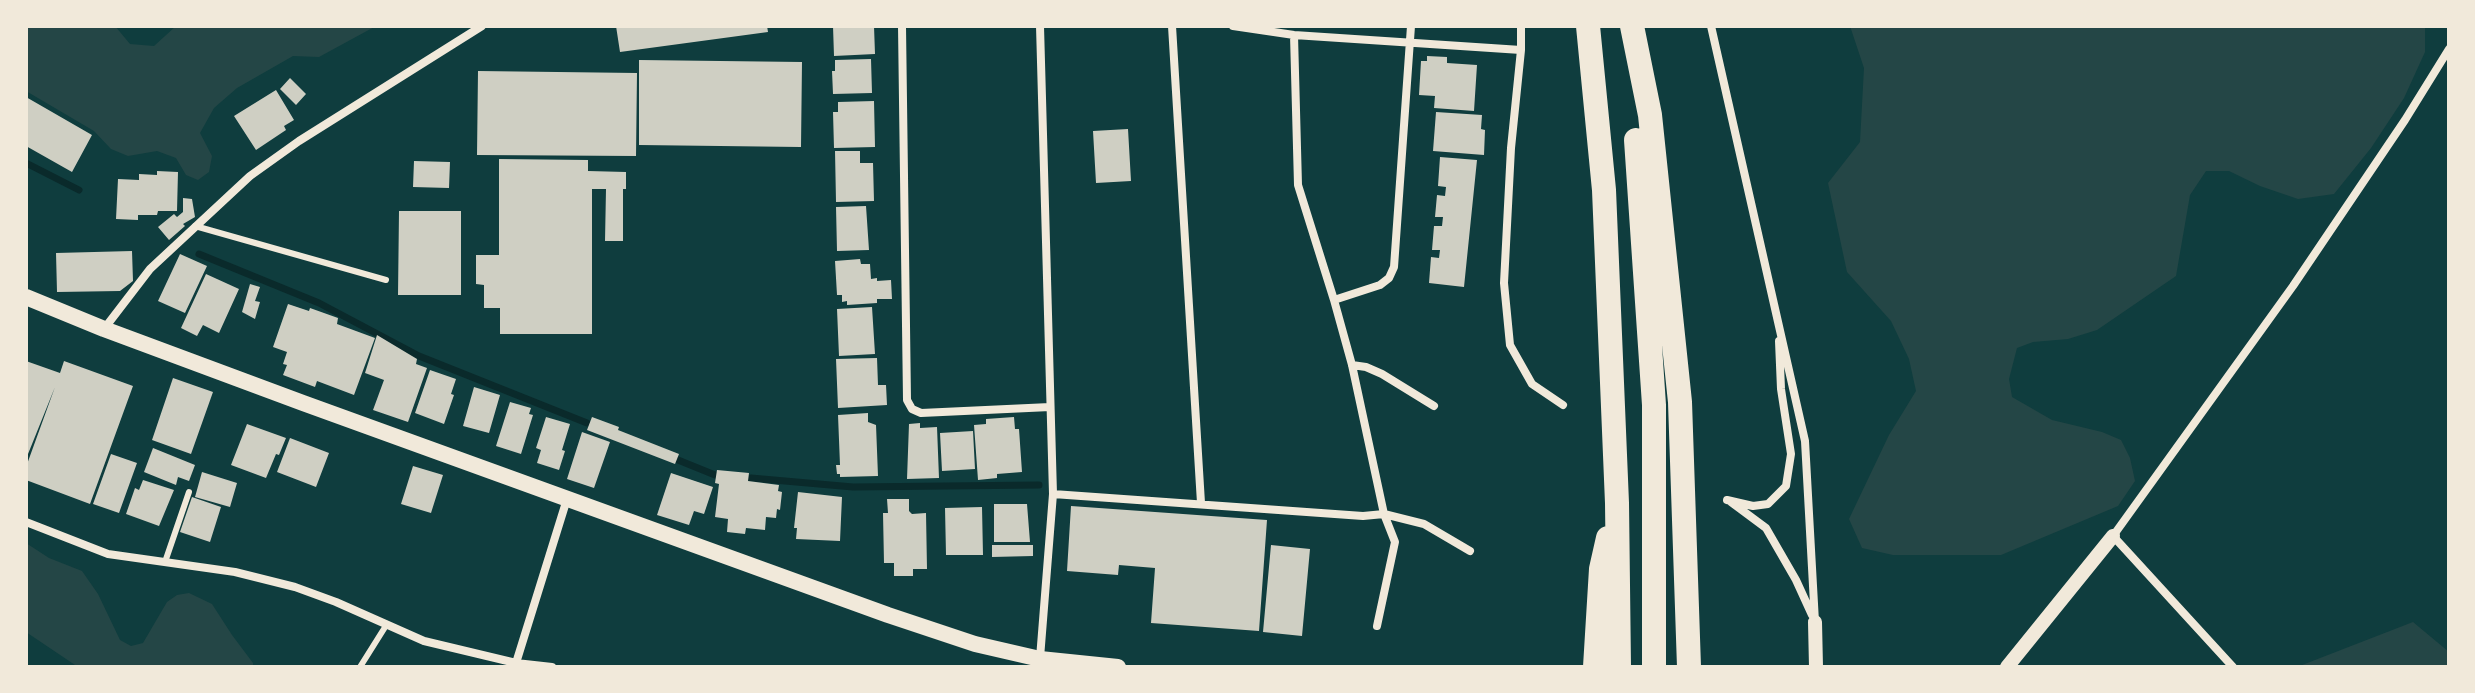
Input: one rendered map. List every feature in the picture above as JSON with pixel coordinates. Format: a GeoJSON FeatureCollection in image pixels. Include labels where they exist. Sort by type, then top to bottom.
{"type":"FeatureCollection","features":[{"type":"Feature","properties":{"kind":"highway"},"geometry":{"type":"LineString","coordinates":[[1588,26],[1604,190],[1617,503],[1619,667]]}},
{"type":"Feature","properties":{"kind":"highway"},"geometry":{"type":"LineString","coordinates":[[1624,26],[1638,164],[1654,405],[1654,667]]}},
{"type":"Feature","properties":{"kind":"highway"},"geometry":{"type":"LineString","coordinates":[[1632,26],[1650,115],[1680,402],[1689,667]]}},
{"type":"Feature","properties":{"kind":"highway"},"geometry":{"type":"LineString","coordinates":[[1595,667],[1601,569],[1617,503]]}},
{"type":"Feature","properties":{"kind":"main road"},"geometry":{"type":"LineString","coordinates":[[26,297],[104,329],[888,615],[975,644],[1065,665],[1118,667]]}},
{"type":"Feature","properties":{"kind":"street"},"geometry":{"type":"LineString","coordinates":[[104,329],[150,269],[250,176],[299,141],[482,26]]}},
{"type":"Feature","properties":{"kind":"street"},"geometry":{"type":"LineString","coordinates":[[902,26],[907,400],[912,409],[921,413],[1050,407]]}},
{"type":"Feature","properties":{"kind":"street"},"geometry":{"type":"LineString","coordinates":[[1040,26],[1053,494],[1040,659]]}},
{"type":"Feature","properties":{"kind":"street"},"geometry":{"type":"LineString","coordinates":[[1172,26],[1201,503]]}},
{"type":"Feature","properties":{"kind":"street"},"geometry":{"type":"LineString","coordinates":[[1233,26],[1294,35],[1521,50]]}},
{"type":"Feature","properties":{"kind":"street"},"geometry":{"type":"LineString","coordinates":[[1334,300],[1380,285],[1389,278],[1394,267],[1411,26]]}},
{"type":"Feature","properties":{"kind":"street"},"geometry":{"type":"LineString","coordinates":[[1521,26],[1504,283],[1510,345],[1532,384],[1563,405]]}},
{"type":"Feature","properties":{"kind":"street"},"geometry":{"type":"LineString","coordinates":[[1711,26],[1805,441],[1816,667]]}},
{"type":"Feature","properties":{"kind":"street"},"geometry":{"type":"LineString","coordinates":[[1294,35],[1298,185],[1352,365],[1384,514],[1395,542],[1377,626]]}},
{"type":"Feature","properties":{"kind":"street"},"geometry":{"type":"LineString","coordinates":[[2007,667],[2113,536],[2293,286],[2449,49]]}},
{"type":"Feature","properties":{"kind":"street"},"geometry":{"type":"LineString","coordinates":[[1778,320],[1781,389],[1791,454],[1786,486],[1768,504],[1753,506],[1727,500],[1766,528],[1796,580],[1815,622]]}},
{"type":"Feature","properties":{"kind":"street"},"geometry":{"type":"LineString","coordinates":[[1352,365],[1382,374],[1434,406]]}},
{"type":"Feature","properties":{"kind":"street"},"geometry":{"type":"LineString","coordinates":[[1053,494],[1363,516],[1384,514],[1424,524],[1470,551]]}},
{"type":"Feature","properties":{"kind":"street"},"geometry":{"type":"LineString","coordinates":[[516,663],[567,499]]}},
{"type":"Feature","properties":{"kind":"street"},"geometry":{"type":"LineString","coordinates":[[26,522],[108,554],[235,572],[295,587],[424,641],[516,663],[552,667]]}},
{"type":"Feature","properties":{"kind":"street"},"geometry":{"type":"LineString","coordinates":[[2113,536],[2233,667]]}},
{"type":"Feature","properties":{"kind":"lane"},"geometry":{"type":"LineString","coordinates":[[195,226],[386,280]]}},
{"type":"Feature","properties":{"kind":"lane"},"geometry":{"type":"LineString","coordinates":[[165,562],[189,492]]}},
{"type":"Feature","properties":{"kind":"lane"},"geometry":{"type":"LineString","coordinates":[[360,667],[387,624]]}},
{"type":"Feature","properties":{"kind":"shaded area"},"geometry":{"type":"Polygon","coordinates":[[[26,26],[115,26],[130,44],[154,46],[176,26],[376,26],[319,57],[293,56],[237,88],[214,108],[200,133],[212,156],[209,172],[198,180],[186,175],[176,158],[157,151],[128,156],[111,149],[94,131],[26,91],[26,26]]]}},
{"type":"Feature","properties":{"kind":"shaded area"},"geometry":{"type":"Polygon","coordinates":[[[1850,26],[2425,26],[2425,52],[2404,98],[2371,148],[2334,194],[2298,199],[2229,171],[2206,171],[2190,195],[2176,276],[2097,330],[2068,339],[2033,342],[2017,348],[2009,379],[2012,397],[2052,420],[2121,440],[2130,458],[2135,481],[2118,506],[2001,555],[1893,555],[1862,548],[1849,519],[1889,435],[1916,391],[1909,359],[1891,321],[1847,272],[1828,183],[1860,142],[1864,68],[1850,26]]]}},
{"type":"Feature","properties":{"kind":"shaded area"},"geometry":{"type":"Polygon","coordinates":[[[26,543],[49,558],[82,571],[98,594],[120,640],[131,646],[143,643],[167,602],[177,595],[189,593],[212,604],[253,667],[78,667],[26,632],[26,543]]]}},
{"type":"Feature","properties":{"kind":"shaded area"},"geometry":{"type":"Polygon","coordinates":[[[2413,622],[2449,652],[2449,667],[2297,667],[2413,622]]]}},
{"type":"Feature","properties":{"kind":"building"},"geometry":{"type":"Polygon","coordinates":[[[616,26],[767,26],[768,32],[620,52],[616,26]]]}},
{"type":"Feature","properties":{"kind":"building"},"geometry":{"type":"Polygon","coordinates":[[[833,26],[874,26],[875,54],[834,56],[833,26]]]}},
{"type":"Feature","properties":{"kind":"building"},"geometry":{"type":"Polygon","coordinates":[[[1427,56],[1447,57],[1447,63],[1477,65],[1474,111],[1434,108],[1435,96],[1419,95],[1421,61],[1427,61],[1427,56]]]}},
{"type":"Feature","properties":{"kind":"building"},"geometry":{"type":"Polygon","coordinates":[[[871,59],[872,93],[833,94],[835,60],[871,59]]]}},
{"type":"Feature","properties":{"kind":"building"},"geometry":{"type":"Polygon","coordinates":[[[639,60],[802,62],[801,147],[639,145],[639,60]]]}},
{"type":"Feature","properties":{"kind":"building"},"geometry":{"type":"Polygon","coordinates":[[[478,71],[637,73],[636,156],[477,155],[478,71]]]}},
{"type":"Feature","properties":{"kind":"building"},"geometry":{"type":"Polygon","coordinates":[[[290,78],[306,94],[296,105],[280,89],[290,78]]]}},
{"type":"Feature","properties":{"kind":"building"},"geometry":{"type":"Polygon","coordinates":[[[276,90],[294,120],[284,126],[286,130],[256,150],[234,116],[276,90]]]}},
{"type":"Feature","properties":{"kind":"building"},"geometry":{"type":"Polygon","coordinates":[[[26,97],[92,135],[72,172],[26,146],[26,97]]]}},
{"type":"Feature","properties":{"kind":"building"},"geometry":{"type":"Polygon","coordinates":[[[874,101],[875,147],[834,148],[833,112],[838,112],[838,102],[874,101]]]}},
{"type":"Feature","properties":{"kind":"building"},"geometry":{"type":"Polygon","coordinates":[[[1436,112],[1482,115],[1484,155],[1433,151],[1436,112]]]}},
{"type":"Feature","properties":{"kind":"building"},"geometry":{"type":"Polygon","coordinates":[[[1128,129],[1131,181],[1096,183],[1093,131],[1128,129]]]}},
{"type":"Feature","properties":{"kind":"building"},"geometry":{"type":"Polygon","coordinates":[[[835,151],[860,151],[860,163],[873,163],[874,201],[836,202],[835,151]]]}},
{"type":"Feature","properties":{"kind":"building"},"geometry":{"type":"Polygon","coordinates":[[[1440,157],[1477,160],[1464,287],[1429,283],[1431,257],[1439,258],[1440,250],[1432,250],[1434,226],[1442,226],[1443,217],[1435,217],[1437,195],[1445,196],[1446,187],[1438,186],[1440,157]]]}},
{"type":"Feature","properties":{"kind":"building"},"geometry":{"type":"Polygon","coordinates":[[[499,159],[588,160],[588,171],[626,172],[623,241],[605,241],[606,189],[592,189],[592,334],[500,334],[500,308],[484,308],[484,285],[476,284],[476,255],[499,255],[499,159]]]}},
{"type":"Feature","properties":{"kind":"building"},"geometry":{"type":"Polygon","coordinates":[[[414,161],[450,162],[449,188],[413,187],[414,161]]]}},
{"type":"Feature","properties":{"kind":"building"},"geometry":{"type":"Polygon","coordinates":[[[157,171],[178,172],[177,211],[138,215],[138,220],[116,219],[118,179],[139,180],[139,174],[157,175],[157,171]]]}},
{"type":"Feature","properties":{"kind":"building"},"geometry":{"type":"Polygon","coordinates":[[[183,198],[192,199],[195,217],[183,224],[185,226],[169,240],[158,227],[174,214],[177,217],[183,212],[183,198]]]}},
{"type":"Feature","properties":{"kind":"building"},"geometry":{"type":"Polygon","coordinates":[[[866,206],[869,250],[837,251],[836,207],[866,206]]]}},
{"type":"Feature","properties":{"kind":"building"},"geometry":{"type":"Polygon","coordinates":[[[399,211],[461,211],[461,295],[398,295],[399,211]]]}},
{"type":"Feature","properties":{"kind":"building"},"geometry":{"type":"Polygon","coordinates":[[[132,251],[133,281],[120,291],[57,292],[56,253],[132,251]]]}},
{"type":"Feature","properties":{"kind":"building"},"geometry":{"type":"Polygon","coordinates":[[[180,254],[207,266],[185,313],[158,301],[180,254]]]}},
{"type":"Feature","properties":{"kind":"building"},"geometry":{"type":"Polygon","coordinates":[[[860,259],[861,264],[870,264],[871,279],[891,280],[892,299],[847,305],[847,301],[842,302],[842,295],[837,295],[835,261],[860,259]]]}},
{"type":"Feature","properties":{"kind":"building"},"geometry":{"type":"Polygon","coordinates":[[[206,274],[239,289],[219,333],[203,325],[197,336],[181,328],[206,274]]]}},
{"type":"Feature","properties":{"kind":"building"},"geometry":{"type":"Polygon","coordinates":[[[250,284],[260,287],[255,301],[260,302],[255,319],[242,312],[250,284]]]}},
{"type":"Feature","properties":{"kind":"building"},"geometry":{"type":"Polygon","coordinates":[[[288,304],[338,318],[337,324],[375,338],[354,395],[317,381],[315,387],[283,375],[287,352],[273,347],[288,304]]]}},
{"type":"Feature","properties":{"kind":"building"},"geometry":{"type":"Polygon","coordinates":[[[872,307],[875,354],[839,356],[837,309],[872,307]]]}},
{"type":"Feature","properties":{"kind":"building"},"geometry":{"type":"Polygon","coordinates":[[[377,335],[417,359],[416,364],[427,368],[408,422],[373,410],[384,380],[365,373],[377,335]]]}},
{"type":"Feature","properties":{"kind":"building"},"geometry":{"type":"Polygon","coordinates":[[[877,358],[878,385],[886,385],[887,405],[838,408],[836,359],[877,358]]]}},
{"type":"Feature","properties":{"kind":"building"},"geometry":{"type":"Polygon","coordinates":[[[26,361],[60,373],[64,361],[133,386],[90,504],[26,480],[26,467],[55,387],[26,459],[26,361]]]}},
{"type":"Feature","properties":{"kind":"building"},"geometry":{"type":"Polygon","coordinates":[[[430,370],[456,379],[444,424],[415,413],[430,370]]]}},
{"type":"Feature","properties":{"kind":"building"},"geometry":{"type":"Polygon","coordinates":[[[173,378],[213,392],[191,454],[152,440],[173,378]]]}},
{"type":"Feature","properties":{"kind":"building"},"geometry":{"type":"Polygon","coordinates":[[[474,387],[500,395],[489,433],[463,426],[474,387]]]}},
{"type":"Feature","properties":{"kind":"building"},"geometry":{"type":"Polygon","coordinates":[[[510,402],[531,408],[529,414],[533,415],[521,454],[496,446],[510,402]]]}},
{"type":"Feature","properties":{"kind":"building"},"geometry":{"type":"Polygon","coordinates":[[[868,413],[868,422],[876,425],[878,476],[840,477],[836,465],[840,465],[838,415],[868,413]]]}},
{"type":"Feature","properties":{"kind":"building"},"geometry":{"type":"Polygon","coordinates":[[[546,417],[570,424],[559,470],[537,463],[541,450],[536,448],[546,417]]]}},
{"type":"Feature","properties":{"kind":"building"},"geometry":{"type":"Polygon","coordinates":[[[592,417],[679,454],[675,464],[587,430],[592,417]]]}},
{"type":"Feature","properties":{"kind":"building"},"geometry":{"type":"Polygon","coordinates":[[[1014,417],[1015,429],[1019,429],[1022,472],[997,474],[997,478],[978,480],[974,425],[986,424],[986,419],[1014,417]]]}},
{"type":"Feature","properties":{"kind":"building"},"geometry":{"type":"Polygon","coordinates":[[[920,423],[920,428],[937,427],[939,478],[907,479],[909,424],[920,423]]]}},
{"type":"Feature","properties":{"kind":"building"},"geometry":{"type":"Polygon","coordinates":[[[247,424],[286,438],[266,478],[231,465],[247,424]]]}},
{"type":"Feature","properties":{"kind":"building"},"geometry":{"type":"Polygon","coordinates":[[[973,431],[975,469],[942,471],[940,433],[973,431]]]}},
{"type":"Feature","properties":{"kind":"building"},"geometry":{"type":"Polygon","coordinates":[[[582,432],[610,442],[594,488],[567,479],[582,432]]]}},
{"type":"Feature","properties":{"kind":"building"},"geometry":{"type":"Polygon","coordinates":[[[290,438],[329,453],[316,487],[277,472],[290,438]]]}},
{"type":"Feature","properties":{"kind":"building"},"geometry":{"type":"Polygon","coordinates":[[[153,448],[195,465],[189,481],[178,477],[176,485],[144,472],[153,448]]]}},
{"type":"Feature","properties":{"kind":"building"},"geometry":{"type":"Polygon","coordinates":[[[111,454],[137,463],[119,513],[93,504],[111,454]]]}},
{"type":"Feature","properties":{"kind":"building"},"geometry":{"type":"Polygon","coordinates":[[[413,466],[443,475],[431,513],[401,504],[413,466]]]}},
{"type":"Feature","properties":{"kind":"building"},"geometry":{"type":"Polygon","coordinates":[[[717,470],[749,473],[748,481],[779,485],[778,491],[782,492],[780,510],[777,509],[776,518],[766,517],[765,530],[746,528],[745,534],[727,532],[728,519],[715,517],[719,484],[715,483],[717,470]]]}},
{"type":"Feature","properties":{"kind":"building"},"geometry":{"type":"Polygon","coordinates":[[[202,472],[237,483],[230,507],[195,497],[202,472]]]}},
{"type":"Feature","properties":{"kind":"building"},"geometry":{"type":"Polygon","coordinates":[[[671,473],[713,487],[704,514],[694,511],[689,525],[657,515],[671,473]]]}},
{"type":"Feature","properties":{"kind":"building"},"geometry":{"type":"Polygon","coordinates":[[[143,480],[174,490],[159,526],[126,514],[135,488],[139,490],[143,480]]]}},
{"type":"Feature","properties":{"kind":"building"},"geometry":{"type":"Polygon","coordinates":[[[798,492],[842,497],[840,541],[796,539],[797,528],[794,528],[798,492]]]}},
{"type":"Feature","properties":{"kind":"building"},"geometry":{"type":"Polygon","coordinates":[[[192,497],[221,507],[210,542],[180,532],[192,497]]]}},
{"type":"Feature","properties":{"kind":"building"},"geometry":{"type":"Polygon","coordinates":[[[887,499],[909,499],[912,514],[926,513],[927,569],[913,569],[913,576],[894,576],[894,563],[884,563],[883,513],[888,513],[887,499]]]}},
{"type":"Feature","properties":{"kind":"building"},"geometry":{"type":"Polygon","coordinates":[[[994,504],[1027,504],[1030,542],[994,542],[994,504]]]}},
{"type":"Feature","properties":{"kind":"building"},"geometry":{"type":"Polygon","coordinates":[[[1071,506],[1267,520],[1259,631],[1151,623],[1155,568],[1119,565],[1118,575],[1067,571],[1071,506]]]}},
{"type":"Feature","properties":{"kind":"building"},"geometry":{"type":"Polygon","coordinates":[[[982,507],[983,555],[946,555],[945,508],[982,507]]]}},
{"type":"Feature","properties":{"kind":"building"},"geometry":{"type":"Polygon","coordinates":[[[992,545],[1033,545],[1033,556],[992,557],[992,545]]]}},
{"type":"Feature","properties":{"kind":"building"},"geometry":{"type":"Polygon","coordinates":[[[1271,545],[1310,549],[1302,636],[1263,632],[1271,545]]]}},
{"type":"Feature","properties":{"kind":"waterway"},"geometry":{"type":"LineString","coordinates":[[26,163],[79,190]]}},
{"type":"Feature","properties":{"kind":"waterway"},"geometry":{"type":"LineString","coordinates":[[199,254],[319,303],[419,356],[587,423]]}},
{"type":"Feature","properties":{"kind":"waterway"},"geometry":{"type":"LineString","coordinates":[[678,460],[715,475]]}},
{"type":"Feature","properties":{"kind":"waterway"},"geometry":{"type":"LineString","coordinates":[[751,478],[853,487],[1039,485]]}}]}
